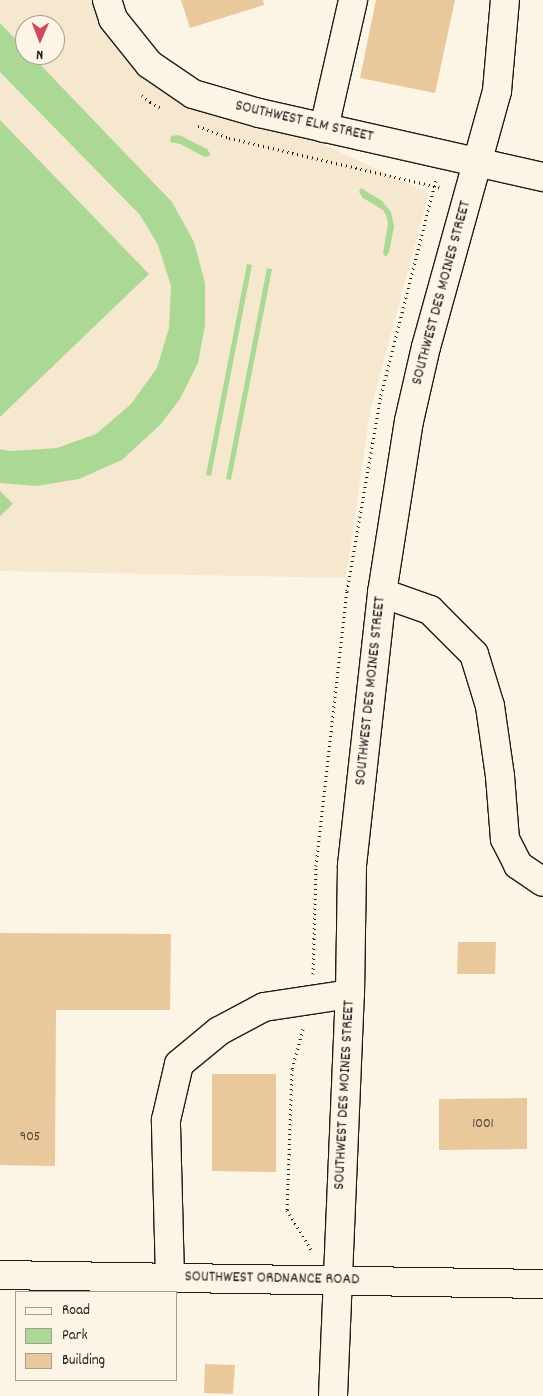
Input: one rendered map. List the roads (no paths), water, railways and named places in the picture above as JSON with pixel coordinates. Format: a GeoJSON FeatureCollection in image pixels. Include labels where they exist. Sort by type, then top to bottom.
{"type":"FeatureCollection","features":[{"type":"Feature","properties":{"kind":"street","name":"SOUTHWEST ELM STREET"},"geometry":{"type":"LineString","coordinates":[[107,0],[112,19],[149,64],[193,94],[259,113],[543,177]]}},
{"type":"Feature","properties":{"kind":"street"},"geometry":{"type":"LineString","coordinates":[[324,128],[353,0]]}},
{"type":"Feature","properties":{"kind":"street","name":"SOUTHWEST DES MOINES STREET"},"geometry":{"type":"LineString","coordinates":[[333,1396],[336,1280],[350,994],[352,866],[382,593],[409,421],[426,347],[497,91],[505,0]]}},
{"type":"Feature","properties":{"kind":"street"},"geometry":{"type":"LineString","coordinates":[[382,593],[430,610],[474,654],[490,706],[500,776],[505,838],[518,865],[543,882]]}},
{"type":"Feature","properties":{"kind":"street"},"geometry":{"type":"LineString","coordinates":[[170,1278],[166,1120],[179,1064],[219,1031],[264,1007],[350,994]]}},
{"type":"Feature","properties":{"kind":"street","name":"SOUTHWEST ORDNANCE ROAD"},"geometry":{"type":"LineString","coordinates":[[0,1275],[543,1284]]}}]}
